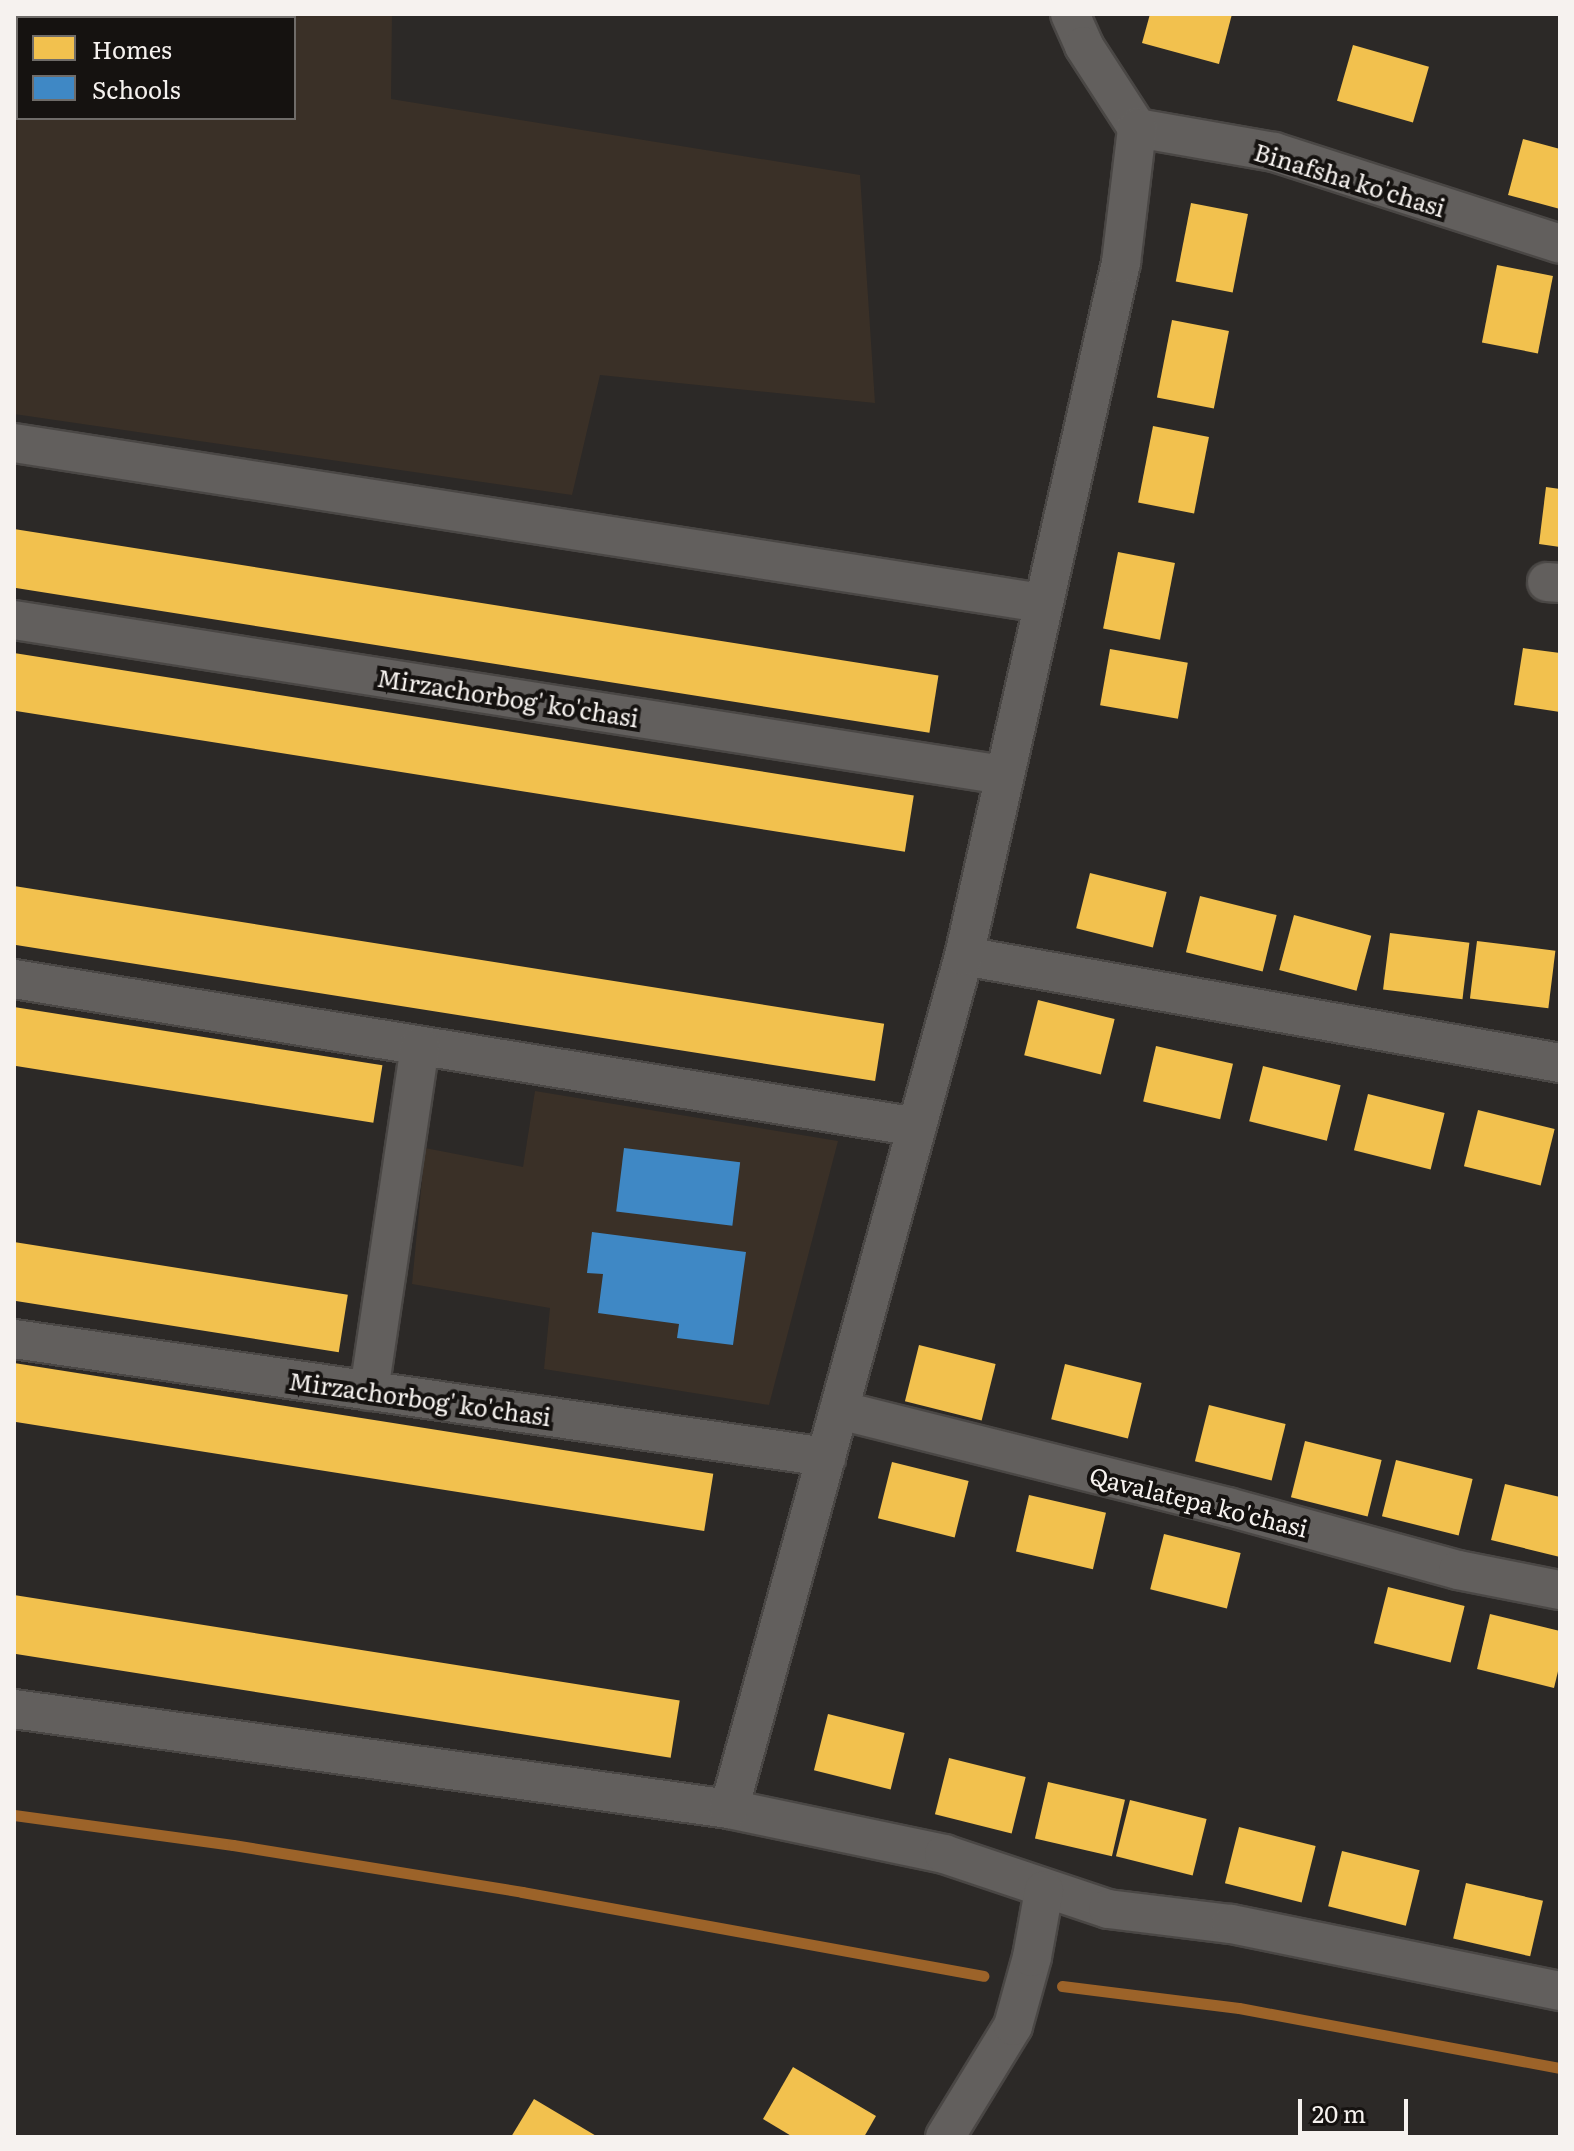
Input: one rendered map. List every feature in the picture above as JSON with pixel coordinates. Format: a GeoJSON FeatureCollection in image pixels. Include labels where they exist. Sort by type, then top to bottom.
{"type":"FeatureCollection","features":[{"type":"Feature","properties":{"kind":"street"},"geometry":{"type":"LineString","coordinates":[[729,1809],[964,956],[1121,263],[1137,128],[1084,46],[1070,14]]}},
{"type":"Feature","properties":{"kind":"street","name":"Binafsha ko'chasi"},"geometry":{"type":"LineString","coordinates":[[1137,128],[1274,152],[1560,244]]}},
{"type":"Feature","properties":{"kind":"street"},"geometry":{"type":"LineString","coordinates":[[14,443],[1042,603]]}},
{"type":"Feature","properties":{"kind":"street","name":"Mirzachorbog' ko'chasi"},"geometry":{"type":"LineString","coordinates":[[14,620],[1003,775]]}},
{"type":"Feature","properties":{"kind":"street"},"geometry":{"type":"LineString","coordinates":[[964,956],[1560,1063]]}},
{"type":"Feature","properties":{"kind":"street"},"geometry":{"type":"LineString","coordinates":[[14,979],[917,1127]]}},
{"type":"Feature","properties":{"kind":"street"},"geometry":{"type":"LineString","coordinates":[[369,1391],[420,1046]]}},
{"type":"Feature","properties":{"kind":"street","name":"Mirzachorbog' ko'chasi"},"geometry":{"type":"LineString","coordinates":[[14,1339],[826,1457]]}},
{"type":"Feature","properties":{"kind":"street","name":"Qavalatepa ko'chasi"},"geometry":{"type":"LineString","coordinates":[[839,1410],[1228,1507],[1458,1570],[1560,1590]]}},
{"type":"Feature","properties":{"kind":"street"},"geometry":{"type":"LineString","coordinates":[[14,1709],[729,1809],[944,1854],[1108,1909],[1231,1924],[1560,1991]]}},
{"type":"Feature","properties":{"kind":"street"},"geometry":{"type":"LineString","coordinates":[[945,2137],[1013,2026],[1032,1957],[1044,1890]]}},
{"type":"Feature","properties":{"kind":"shaded area"},"geometry":{"type":"Polygon","coordinates":[[[14,14],[392,14],[391,99],[860,175],[875,403],[600,375],[572,495],[14,414],[14,14]]]}},
{"type":"Feature","properties":{"kind":"shaded area"},"geometry":{"type":"Polygon","coordinates":[[[535,1091],[838,1141],[769,1405],[544,1369],[550,1308],[412,1284],[425,1148],[523,1167],[535,1091]]]}},
{"type":"Feature","properties":{"kind":"building: Homes"},"geometry":{"type":"Polygon","coordinates":[[[1150,14],[1232,14],[1219,64],[1142,43],[1150,14]]]}},
{"type":"Feature","properties":{"kind":"building: Homes"},"geometry":{"type":"Polygon","coordinates":[[[1353,45],[1429,67],[1413,123],[1337,101],[1353,45]]]}},
{"type":"Feature","properties":{"kind":"building: Homes"},"geometry":{"type":"Polygon","coordinates":[[[1523,139],[1560,149],[1560,209],[1508,195],[1523,139]]]}},
{"type":"Feature","properties":{"kind":"building: Homes"},"geometry":{"type":"Polygon","coordinates":[[[1191,203],[1248,214],[1233,293],[1176,282],[1191,203]]]}},
{"type":"Feature","properties":{"kind":"building: Homes"},"geometry":{"type":"Polygon","coordinates":[[[1497,265],[1553,276],[1538,353],[1482,343],[1497,265]]]}},
{"type":"Feature","properties":{"kind":"building: Homes"},"geometry":{"type":"Polygon","coordinates":[[[1172,320],[1229,331],[1214,409],[1157,398],[1172,320]]]}},
{"type":"Feature","properties":{"kind":"building: Homes"},"geometry":{"type":"Polygon","coordinates":[[[1153,426],[1209,437],[1194,513],[1138,503],[1153,426]]]}},
{"type":"Feature","properties":{"kind":"building: Homes"},"geometry":{"type":"Polygon","coordinates":[[[1546,487],[1560,489],[1560,547],[1539,544],[1546,487]]]}},
{"type":"Feature","properties":{"kind":"building: Homes"},"geometry":{"type":"Polygon","coordinates":[[[14,529],[938,675],[929,733],[14,588],[14,529]]]}},
{"type":"Feature","properties":{"kind":"building: Homes"},"geometry":{"type":"Polygon","coordinates":[[[1118,552],[1175,563],[1160,640],[1103,629],[1118,552]]]}},
{"type":"Feature","properties":{"kind":"building: Homes"},"geometry":{"type":"Polygon","coordinates":[[[1523,648],[1560,653],[1560,712],[1514,705],[1523,648]]]}},
{"type":"Feature","properties":{"kind":"building: Homes"},"geometry":{"type":"Polygon","coordinates":[[[1110,649],[1188,663],[1178,719],[1100,705],[1110,649]]]}},
{"type":"Feature","properties":{"kind":"building: Homes"},"geometry":{"type":"Polygon","coordinates":[[[14,653],[914,796],[905,852],[14,711],[14,653]]]}},
{"type":"Feature","properties":{"kind":"building: Homes"},"geometry":{"type":"Polygon","coordinates":[[[1090,873],[1167,892],[1153,947],[1076,928],[1090,873]]]}},
{"type":"Feature","properties":{"kind":"building: Homes"},"geometry":{"type":"Polygon","coordinates":[[[14,886],[884,1024],[875,1081],[14,945],[14,886]]]}},
{"type":"Feature","properties":{"kind":"building: Homes"},"geometry":{"type":"Polygon","coordinates":[[[1200,896],[1277,915],[1263,971],[1186,952],[1200,896]]]}},
{"type":"Feature","properties":{"kind":"building: Homes"},"geometry":{"type":"Polygon","coordinates":[[[1294,915],[1371,936],[1357,991],[1279,970],[1294,915]]]}},
{"type":"Feature","properties":{"kind":"building: Homes"},"geometry":{"type":"Polygon","coordinates":[[[1390,933],[1469,943],[1462,999],[1383,990],[1390,933]]]}},
{"type":"Feature","properties":{"kind":"building: Homes"},"geometry":{"type":"Polygon","coordinates":[[[1477,941],[1555,951],[1548,1008],[1470,999],[1477,941]]]}},
{"type":"Feature","properties":{"kind":"building: Homes"},"geometry":{"type":"Polygon","coordinates":[[[1038,1000],[1115,1019],[1101,1074],[1024,1055],[1038,1000]]]}},
{"type":"Feature","properties":{"kind":"building: Homes"},"geometry":{"type":"Polygon","coordinates":[[[14,1007],[382,1065],[373,1123],[14,1066],[14,1007]]]}},
{"type":"Feature","properties":{"kind":"building: Homes"},"geometry":{"type":"Polygon","coordinates":[[[1156,1046],[1233,1064],[1220,1119],[1143,1102],[1156,1046]]]}},
{"type":"Feature","properties":{"kind":"building: Homes"},"geometry":{"type":"Polygon","coordinates":[[[1263,1066],[1341,1085],[1327,1141],[1249,1121],[1263,1066]]]}},
{"type":"Feature","properties":{"kind":"building: Homes"},"geometry":{"type":"Polygon","coordinates":[[[1368,1094],[1445,1113],[1431,1169],[1354,1150],[1368,1094]]]}},
{"type":"Feature","properties":{"kind":"building: Homes"},"geometry":{"type":"Polygon","coordinates":[[[1478,1110],[1555,1129],[1541,1185],[1464,1166],[1478,1110]]]}},
{"type":"Feature","properties":{"kind":"building: Homes"},"geometry":{"type":"Polygon","coordinates":[[[14,1242],[348,1295],[339,1352],[14,1301],[14,1242]]]}},
{"type":"Feature","properties":{"kind":"building: Homes"},"geometry":{"type":"Polygon","coordinates":[[[919,1345],[996,1364],[982,1420],[905,1401],[919,1345]]]}},
{"type":"Feature","properties":{"kind":"building: Homes"},"geometry":{"type":"Polygon","coordinates":[[[14,1363],[713,1474],[704,1531],[14,1422],[14,1363]]]}},
{"type":"Feature","properties":{"kind":"building: Homes"},"geometry":{"type":"Polygon","coordinates":[[[1065,1364],[1142,1383],[1128,1438],[1051,1419],[1065,1364]]]}},
{"type":"Feature","properties":{"kind":"building: Homes"},"geometry":{"type":"Polygon","coordinates":[[[1209,1405],[1286,1424],[1272,1480],[1195,1461],[1209,1405]]]}},
{"type":"Feature","properties":{"kind":"building: Homes"},"geometry":{"type":"Polygon","coordinates":[[[1305,1441],[1382,1460],[1368,1516],[1291,1497],[1305,1441]]]}},
{"type":"Feature","properties":{"kind":"building: Homes"},"geometry":{"type":"Polygon","coordinates":[[[1396,1460],[1473,1479],[1459,1535],[1382,1516],[1396,1460]]]}},
{"type":"Feature","properties":{"kind":"building: Homes"},"geometry":{"type":"Polygon","coordinates":[[[892,1462],[969,1481],[955,1537],[878,1518],[892,1462]]]}},
{"type":"Feature","properties":{"kind":"building: Homes"},"geometry":{"type":"Polygon","coordinates":[[[1505,1484],[1560,1497],[1560,1557],[1491,1540],[1505,1484]]]}},
{"type":"Feature","properties":{"kind":"building: Homes"},"geometry":{"type":"Polygon","coordinates":[[[1029,1495],[1106,1513],[1093,1569],[1016,1552],[1029,1495]]]}},
{"type":"Feature","properties":{"kind":"building: Homes"},"geometry":{"type":"Polygon","coordinates":[[[1164,1534],[1241,1553],[1227,1608],[1150,1589],[1164,1534]]]}},
{"type":"Feature","properties":{"kind":"building: Homes"},"geometry":{"type":"Polygon","coordinates":[[[1388,1587],[1465,1606],[1451,1662],[1374,1643],[1388,1587]]]}},
{"type":"Feature","properties":{"kind":"building: Homes"},"geometry":{"type":"Polygon","coordinates":[[[14,1595],[680,1700],[671,1758],[14,1654],[14,1595]]]}},
{"type":"Feature","properties":{"kind":"building: Homes"},"geometry":{"type":"Polygon","coordinates":[[[1490,1614],[1560,1631],[1560,1663],[1554,1688],[1477,1669],[1490,1614]]]}},
{"type":"Feature","properties":{"kind":"building: Homes"},"geometry":{"type":"Polygon","coordinates":[[[828,1714],[905,1733],[891,1789],[814,1770],[828,1714]]]}},
{"type":"Feature","properties":{"kind":"building: Homes"},"geometry":{"type":"Polygon","coordinates":[[[949,1758],[1026,1777],[1012,1833],[935,1814],[949,1758]]]}},
{"type":"Feature","properties":{"kind":"building: Homes"},"geometry":{"type":"Polygon","coordinates":[[[1048,1782],[1125,1800],[1112,1856],[1035,1839],[1048,1782]]]}},
{"type":"Feature","properties":{"kind":"building: Homes"},"geometry":{"type":"Polygon","coordinates":[[[1130,1800],[1207,1819],[1193,1875],[1116,1856],[1130,1800]]]}},
{"type":"Feature","properties":{"kind":"building: Homes"},"geometry":{"type":"Polygon","coordinates":[[[1239,1827],[1316,1846],[1302,1902],[1225,1883],[1239,1827]]]}},
{"type":"Feature","properties":{"kind":"building: Homes"},"geometry":{"type":"Polygon","coordinates":[[[1342,1851],[1420,1870],[1406,1926],[1328,1906],[1342,1851]]]}},
{"type":"Feature","properties":{"kind":"building: Homes"},"geometry":{"type":"Polygon","coordinates":[[[1466,1883],[1543,1901],[1530,1956],[1453,1939],[1466,1883]]]}},
{"type":"Feature","properties":{"kind":"building: Homes"},"geometry":{"type":"Polygon","coordinates":[[[793,2067],[876,2116],[864,2137],[793,2137],[763,2119],[793,2067]]]}},
{"type":"Feature","properties":{"kind":"building: Homes"},"geometry":{"type":"Polygon","coordinates":[[[534,2099],[598,2137],[511,2137],[534,2099]]]}},
{"type":"Feature","properties":{"kind":"building: Schools"},"geometry":{"type":"Polygon","coordinates":[[[624,1148],[740,1162],[732,1226],[616,1212],[624,1148]]]}},
{"type":"Feature","properties":{"kind":"building: Schools"},"geometry":{"type":"Polygon","coordinates":[[[592,1232],[746,1252],[733,1345],[677,1338],[679,1324],[598,1313],[603,1274],[587,1273],[592,1232]]]}},
{"type":"Feature","properties":{"kind":"waterway"},"geometry":{"type":"LineString","coordinates":[[14,1815],[233,1845],[522,1892],[983,1976]]}},
{"type":"Feature","properties":{"kind":"waterway"},"geometry":{"type":"LineString","coordinates":[[1062,1986],[1239,2008],[1560,2068]]}}]}
